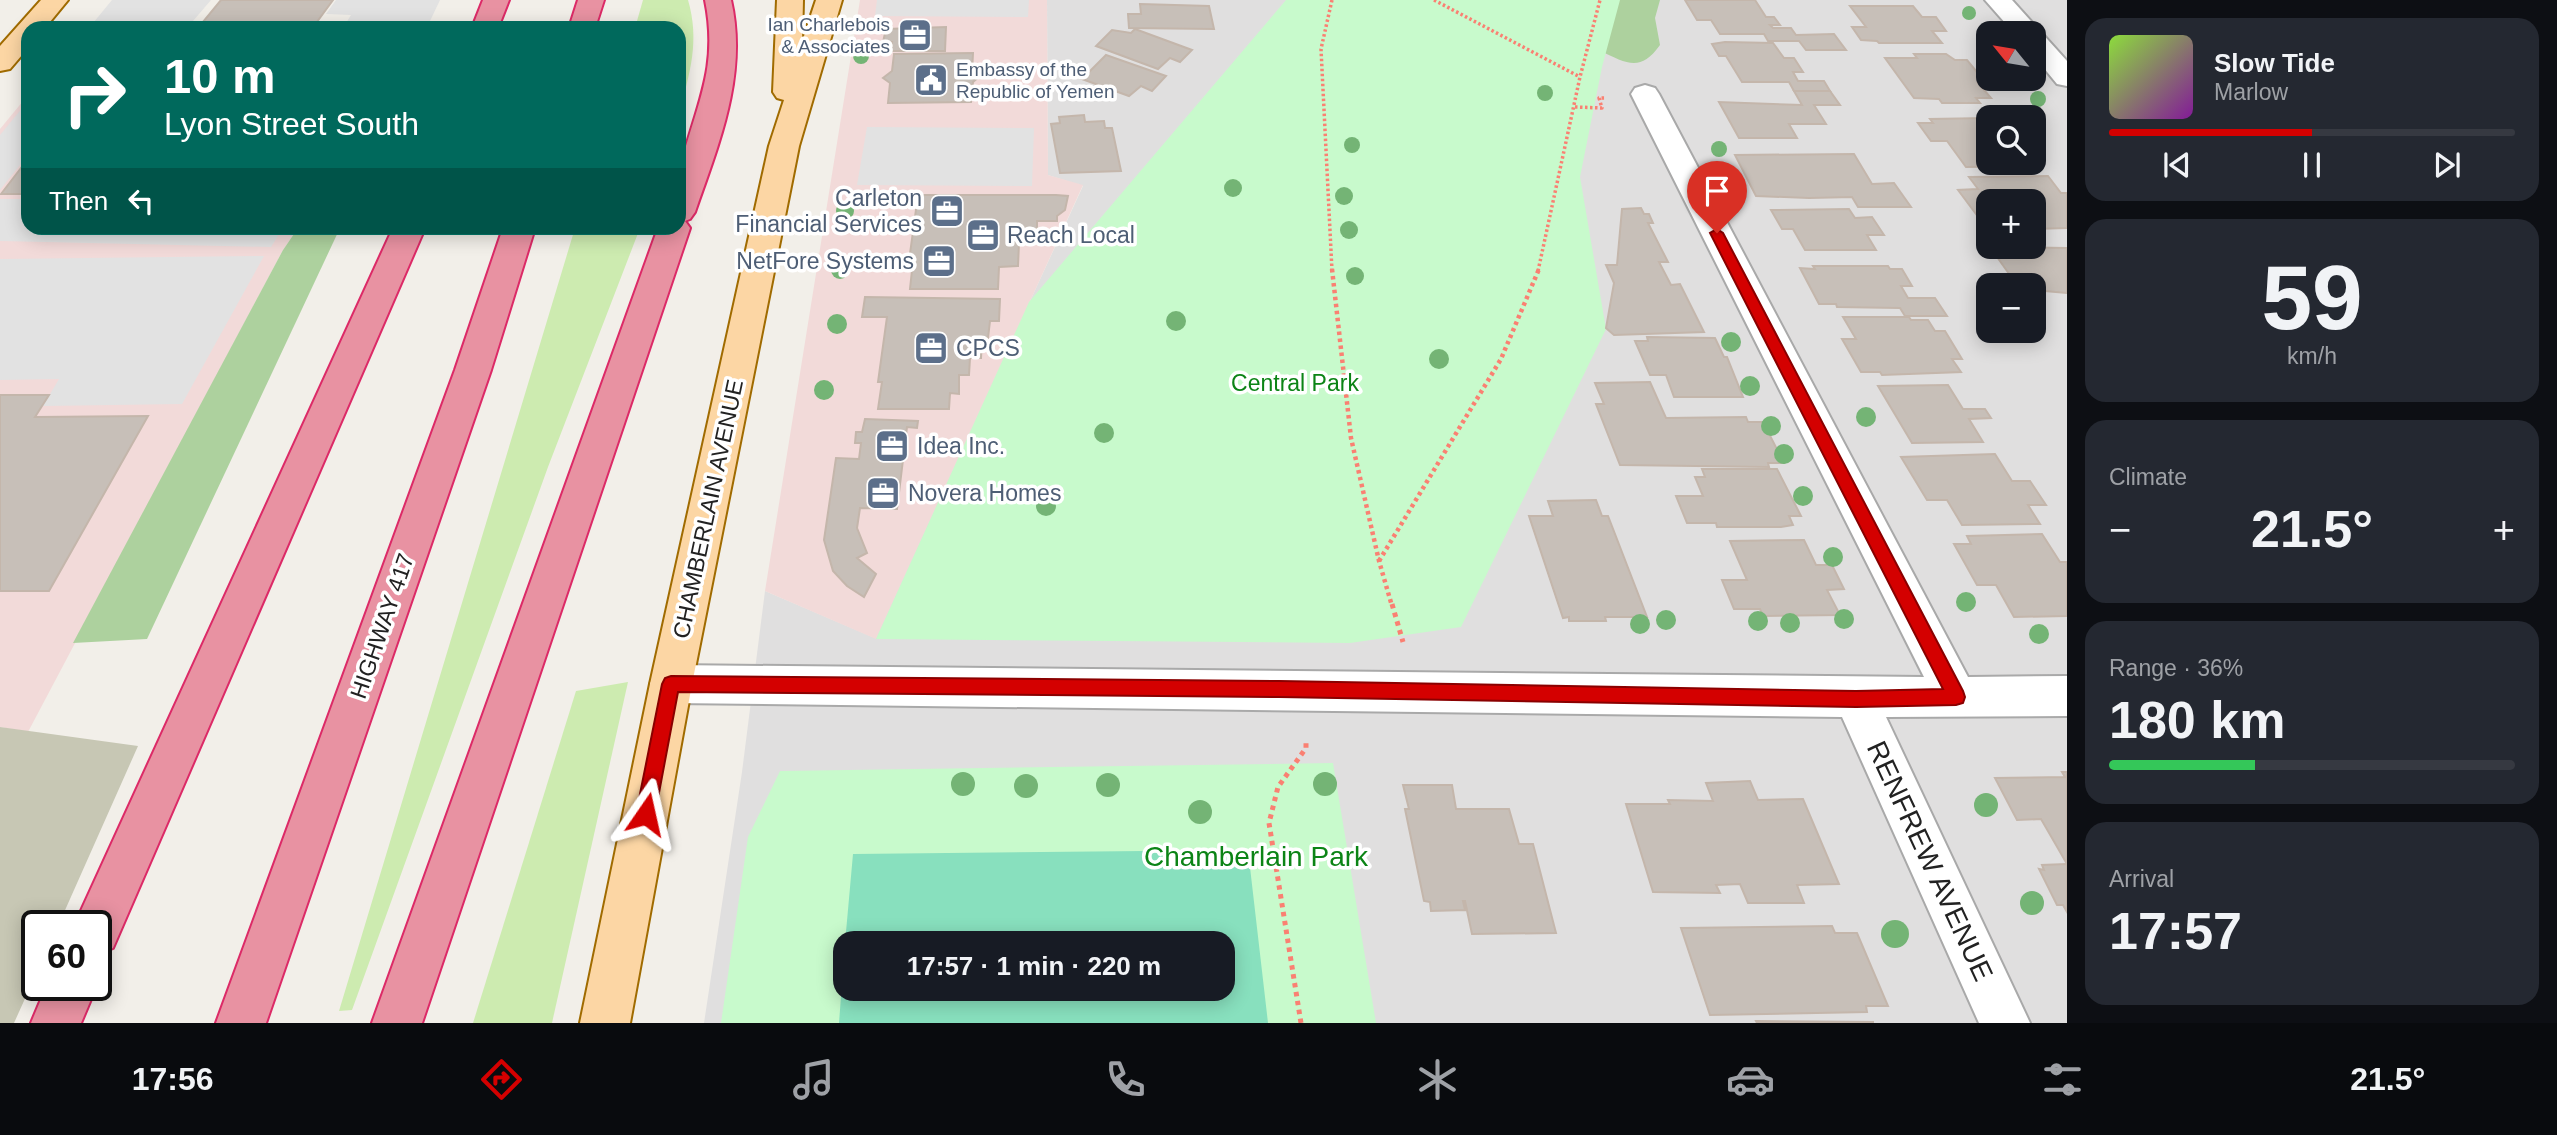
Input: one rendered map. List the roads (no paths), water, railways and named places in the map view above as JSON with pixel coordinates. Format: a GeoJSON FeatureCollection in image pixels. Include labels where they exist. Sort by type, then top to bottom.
{"type":"FeatureCollection","features":[{"type":"Feature","properties":{"kind":"highway"},"geometry":{"type":"LineString","coordinates":[[488,21],[496,0]]}},
{"type":"Feature","properties":{"kind":"highway"},"geometry":{"type":"LineString","coordinates":[[584,21],[591,0]]}},
{"type":"Feature","properties":{"kind":"highway"},"geometry":{"type":"LineString","coordinates":[[686,192],[703,143],[722,69],[723,14],[718,0]]}},
{"type":"Feature","properties":{"kind":"highway"},"geometry":{"type":"LineString","coordinates":[[105,910],[406,235]]}},
{"type":"Feature","properties":{"kind":"highway","name":"HIGHWAY 417"},"geometry":{"type":"LineString","coordinates":[[241,1023],[473,370],[517,235]]}},
{"type":"Feature","properties":{"kind":"highway"},"geometry":{"type":"LineString","coordinates":[[397,1023],[672,235]]}},
{"type":"Feature","properties":{"kind":"highway"},"geometry":{"type":"LineString","coordinates":[[56,1023],[65,1001]]}},
{"type":"Feature","properties":{"kind":"main road"},"geometry":{"type":"LineString","coordinates":[[36,21],[55,0]]}},
{"type":"Feature","properties":{"kind":"main road"},"geometry":{"type":"LineString","coordinates":[[784,146],[790,0]]}},
{"type":"Feature","properties":{"kind":"main road","name":"CHAMBERLAIN AVENUE"},"geometry":{"type":"LineString","coordinates":[[605,1023],[671,684],[784,146],[829,0]]}},
{"type":"Feature","properties":{"kind":"main road"},"geometry":{"type":"LineString","coordinates":[[0,63],[21,38]]}},
{"type":"Feature","properties":{"kind":"street"},"geometry":{"type":"LineString","coordinates":[[1998,0],[2017,21]]}},
{"type":"Feature","properties":{"kind":"street"},"geometry":{"type":"LineString","coordinates":[[2046,54],[2067,78]]}},
{"type":"Feature","properties":{"kind":"street"},"geometry":{"type":"LineString","coordinates":[[1645,94],[1956,697]]}},
{"type":"Feature","properties":{"kind":"street"},"geometry":{"type":"LineString","coordinates":[[671,684],[1856,699],[2067,696]]}},
{"type":"Feature","properties":{"kind":"street","name":"RENFREW AVENUE"},"geometry":{"type":"LineString","coordinates":[[1856,699],[2005,1023]]}},
{"type":"Feature","properties":{"kind":"place","name":"Ian Charlebois & Associates"},"geometry":{"type":"Point","coordinates":[915,35]}},
{"type":"Feature","properties":{"kind":"place","name":"Embassy of the Republic of Yemen"},"geometry":{"type":"Point","coordinates":[931,80]}},
{"type":"Feature","properties":{"kind":"place","name":"Carleton Financial Services"},"geometry":{"type":"Point","coordinates":[947,211]}},
{"type":"Feature","properties":{"kind":"place","name":"Reach Local"},"geometry":{"type":"Point","coordinates":[983,235]}},
{"type":"Feature","properties":{"kind":"place","name":"NetFore Systems"},"geometry":{"type":"Point","coordinates":[939,261]}},
{"type":"Feature","properties":{"kind":"place","name":"CPCS"},"geometry":{"type":"Point","coordinates":[931,348]}},
{"type":"Feature","properties":{"kind":"place","name":"Idea Inc."},"geometry":{"type":"Point","coordinates":[892,446]}},
{"type":"Feature","properties":{"kind":"place","name":"Novera Homes"},"geometry":{"type":"Point","coordinates":[883,493]}},
{"type":"Feature","properties":{"kind":"park label","name":"Central Park"},"geometry":{"type":"Point","coordinates":[1295,383]}},
{"type":"Feature","properties":{"kind":"park label","name":"Chamberlain Park"},"geometry":{"type":"Point","coordinates":[1256,856]}}]}
